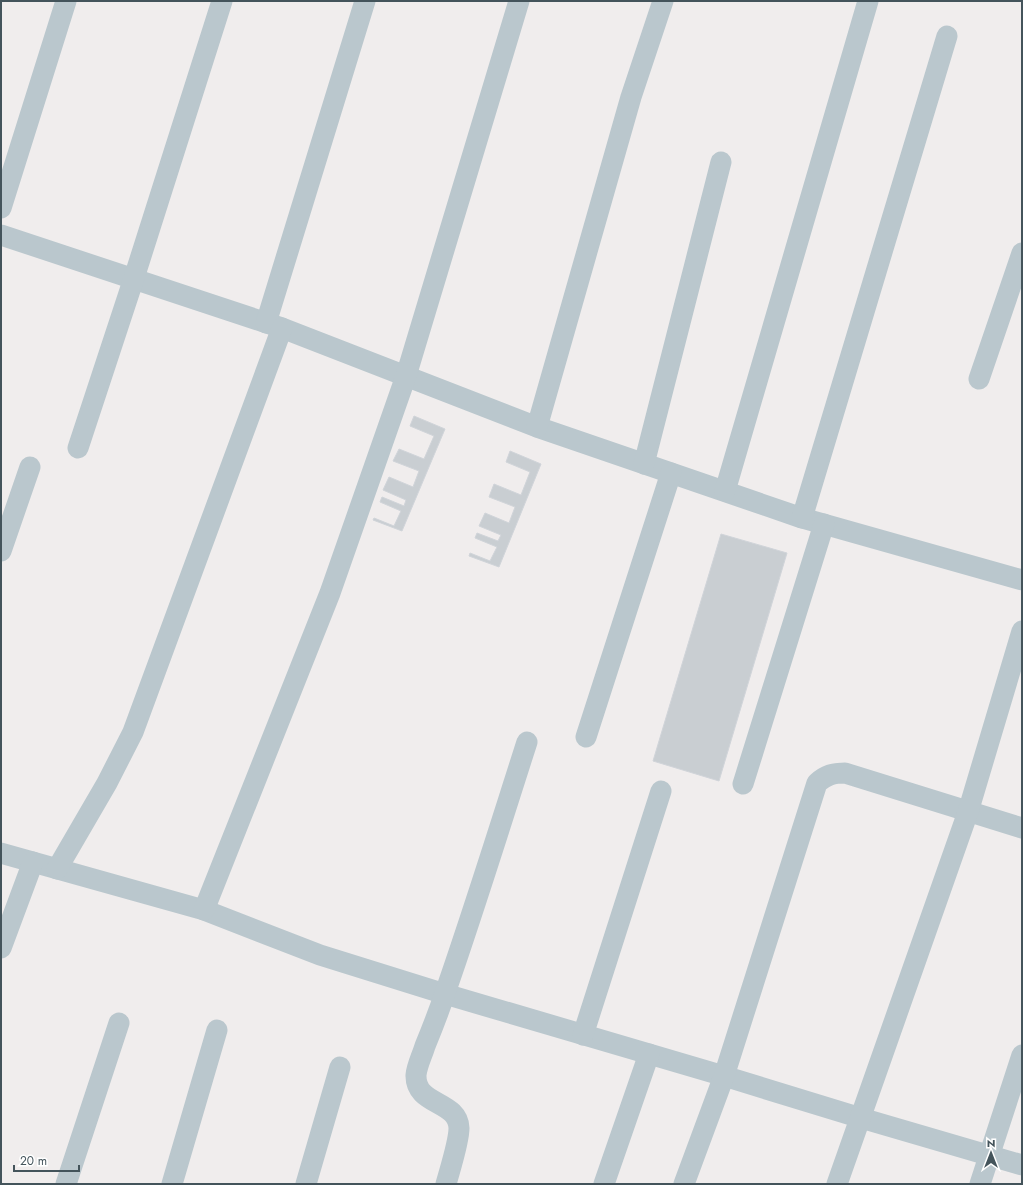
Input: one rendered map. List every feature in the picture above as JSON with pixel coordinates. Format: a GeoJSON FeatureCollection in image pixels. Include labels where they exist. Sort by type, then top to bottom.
{"type":"FeatureCollection","features":[{"type":"Feature","properties":{"kind":"street"},"geometry":{"type":"LineString","coordinates":[[1,208],[66,1]]}},
{"type":"Feature","properties":{"kind":"street"},"geometry":{"type":"LineString","coordinates":[[78,448],[222,1]]}},
{"type":"Feature","properties":{"kind":"street"},"geometry":{"type":"LineString","coordinates":[[58,869],[107,783],[133,732],[274,325],[365,1]]}},
{"type":"Feature","properties":{"kind":"street"},"geometry":{"type":"LineString","coordinates":[[204,910],[330,592],[406,376],[518,1]]}},
{"type":"Feature","properties":{"kind":"street"},"geometry":{"type":"LineString","coordinates":[[537,427],[631,97],[663,1]]}},
{"type":"Feature","properties":{"kind":"street"},"geometry":{"type":"LineString","coordinates":[[724,491],[868,1]]}},
{"type":"Feature","properties":{"kind":"street"},"geometry":{"type":"LineString","coordinates":[[802,518],[947,36]]}},
{"type":"Feature","properties":{"kind":"street"},"geometry":{"type":"LineString","coordinates":[[644,464],[721,162]]}},
{"type":"Feature","properties":{"kind":"street"},"geometry":{"type":"LineString","coordinates":[[1,235],[274,325],[537,427],[802,518],[1022,580]]}},
{"type":"Feature","properties":{"kind":"street"},"geometry":{"type":"LineString","coordinates":[[979,379],[1022,253]]}},
{"type":"Feature","properties":{"kind":"street"},"geometry":{"type":"LineString","coordinates":[[1,551],[30,467]]}},
{"type":"Feature","properties":{"kind":"street"},"geometry":{"type":"LineString","coordinates":[[586,737],[671,473]]}},
{"type":"Feature","properties":{"kind":"street"},"geometry":{"type":"LineString","coordinates":[[743,784],[824,524]]}},
{"type":"Feature","properties":{"kind":"street"},"geometry":{"type":"LineString","coordinates":[[837,1184],[968,812],[1022,631]]}},
{"type":"Feature","properties":{"kind":"street"},"geometry":{"type":"LineString","coordinates":[[446,1184],[458,1138],[459,1127],[457,1118],[450,1110],[424,1095],[420,1091],[417,1085],[416,1075],[419,1063],[445,994],[527,742]]}},
{"type":"Feature","properties":{"kind":"street"},"geometry":{"type":"LineString","coordinates":[[684,1184],[724,1076],[817,783],[824,776],[834,773],[845,773],[1022,828]]}},
{"type":"Feature","properties":{"kind":"street"},"geometry":{"type":"LineString","coordinates":[[583,1035],[660,791]]}},
{"type":"Feature","properties":{"kind":"street"},"geometry":{"type":"LineString","coordinates":[[1,853],[204,910],[320,955],[445,994],[1022,1165]]}},
{"type":"Feature","properties":{"kind":"street"},"geometry":{"type":"LineString","coordinates":[[1,948],[33,862]]}},
{"type":"Feature","properties":{"kind":"street"},"geometry":{"type":"LineString","coordinates":[[66,1184],[119,1023]]}},
{"type":"Feature","properties":{"kind":"street"},"geometry":{"type":"LineString","coordinates":[[172,1184],[217,1030]]}},
{"type":"Feature","properties":{"kind":"street"},"geometry":{"type":"LineString","coordinates":[[604,1184],[649,1054]]}},
{"type":"Feature","properties":{"kind":"street"},"geometry":{"type":"LineString","coordinates":[[980,1184],[1022,1055]]}},
{"type":"Feature","properties":{"kind":"street"},"geometry":{"type":"LineString","coordinates":[[306,1184],[340,1067]]}},
{"type":"Feature","properties":{"kind":"building"},"geometry":{"type":"Polygon","coordinates":[[[414,416],[445,429],[402,531],[373,520],[374,518],[394,526],[401,511],[380,502],[382,497],[404,506],[406,500],[383,490],[389,477],[413,487],[419,471],[393,461],[399,449],[424,459],[434,436],[410,426],[414,416]]]}},
{"type":"Feature","properties":{"kind":"building"},"geometry":{"type":"Polygon","coordinates":[[[510,451],[541,464],[499,567],[469,556],[470,553],[490,561],[497,547],[475,538],[477,533],[498,541],[501,535],[479,526],[485,513],[509,523],[515,507],[489,497],[494,484],[521,495],[530,472],[506,462],[510,451]]]}},
{"type":"Feature","properties":{"kind":"building"},"geometry":{"type":"Polygon","coordinates":[[[721,534],[787,553],[719,781],[653,761],[721,534]]]}}]}
